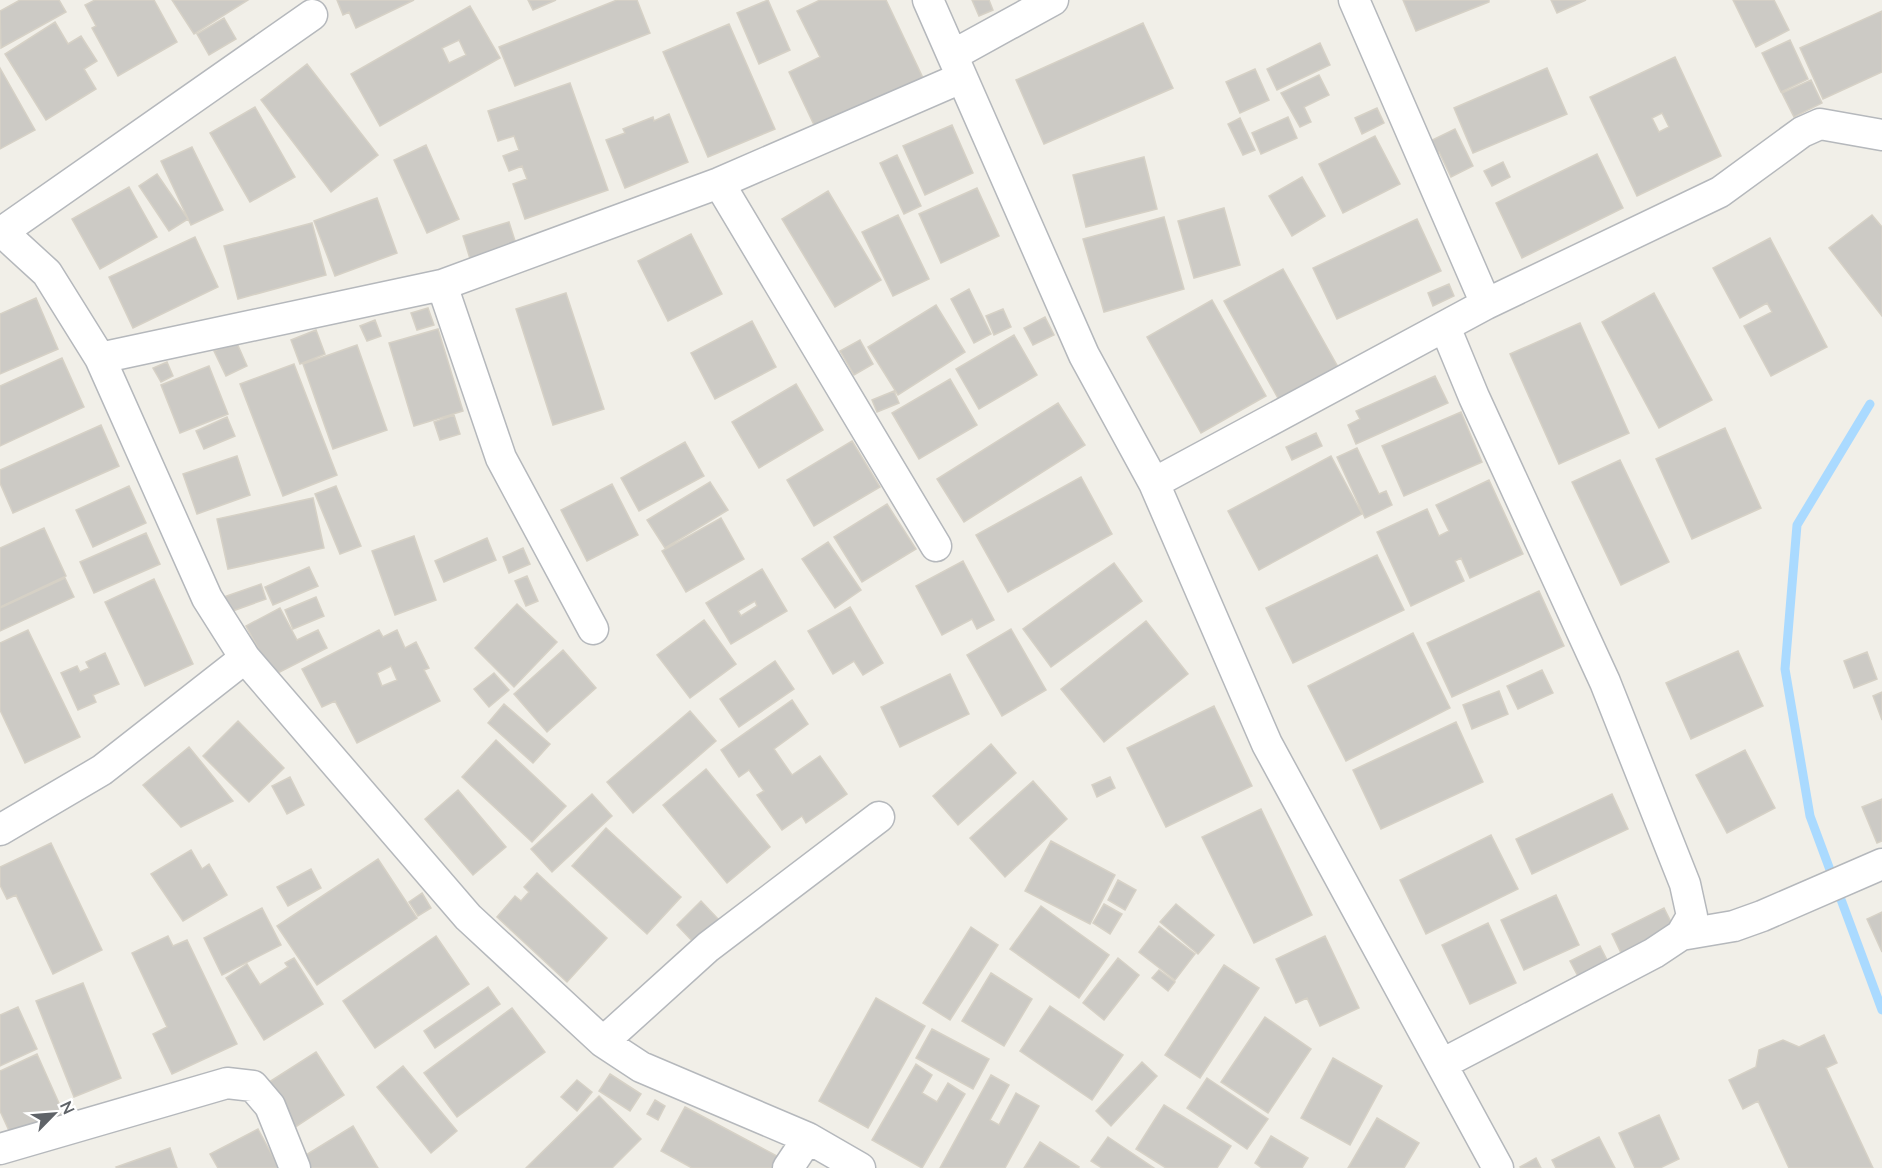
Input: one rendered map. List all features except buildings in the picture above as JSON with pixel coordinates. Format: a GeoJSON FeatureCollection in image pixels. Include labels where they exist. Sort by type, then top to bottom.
{"type":"FeatureCollection","features":[{"type":"Feature","properties":{"kind":"street"},"geometry":{"type":"LineString","coordinates":[[928,0],[1084,355],[1154,483],[1267,744],[1498,1168]]}},
{"type":"Feature","properties":{"kind":"street"},"geometry":{"type":"LineString","coordinates":[[100,358],[442,285],[719,183],[957,67],[1053,0]]}},
{"type":"Feature","properties":{"kind":"street"},"geometry":{"type":"LineString","coordinates":[[1354,0],[1486,304]]}},
{"type":"Feature","properties":{"kind":"street"},"geometry":{"type":"LineString","coordinates":[[312,15],[1,231],[47,273],[100,358],[207,598],[245,658],[468,917],[603,1042],[641,1066],[808,1138],[860,1168]]}},
{"type":"Feature","properties":{"kind":"street"},"geometry":{"type":"LineString","coordinates":[[1154,483],[1486,304],[1720,192],[1811,128],[1820,124],[1882,135]]}},
{"type":"Feature","properties":{"kind":"street"},"geometry":{"type":"LineString","coordinates":[[719,183],[936,546]]}},
{"type":"Feature","properties":{"kind":"street"},"geometry":{"type":"LineString","coordinates":[[442,285],[501,458],[593,629]]}},
{"type":"Feature","properties":{"kind":"street"},"geometry":{"type":"LineString","coordinates":[[1445,327],[1474,397],[1605,682],[1685,884],[1692,916],[1681,935]]}},
{"type":"Feature","properties":{"kind":"street"},"geometry":{"type":"LineString","coordinates":[[0,830],[102,770],[245,658]]}},
{"type":"Feature","properties":{"kind":"street"},"geometry":{"type":"LineString","coordinates":[[603,1042],[708,947],[879,817]]}},
{"type":"Feature","properties":{"kind":"street"},"geometry":{"type":"LineString","coordinates":[[1442,1064],[1654,953],[1681,935],[1734,926],[1882,864]]}},
{"type":"Feature","properties":{"kind":"street"},"geometry":{"type":"LineString","coordinates":[[0,1149],[227,1083],[253,1086],[270,1106],[294,1168]]}},
{"type":"Feature","properties":{"kind":"street"},"geometry":{"type":"LineString","coordinates":[[788,1168],[808,1138]]}},
{"type":"Feature","properties":{"kind":"waterway"},"geometry":{"type":"LineString","coordinates":[[1870,404],[1797,525],[1785,669],[1810,816],[1882,1010]]}}]}
